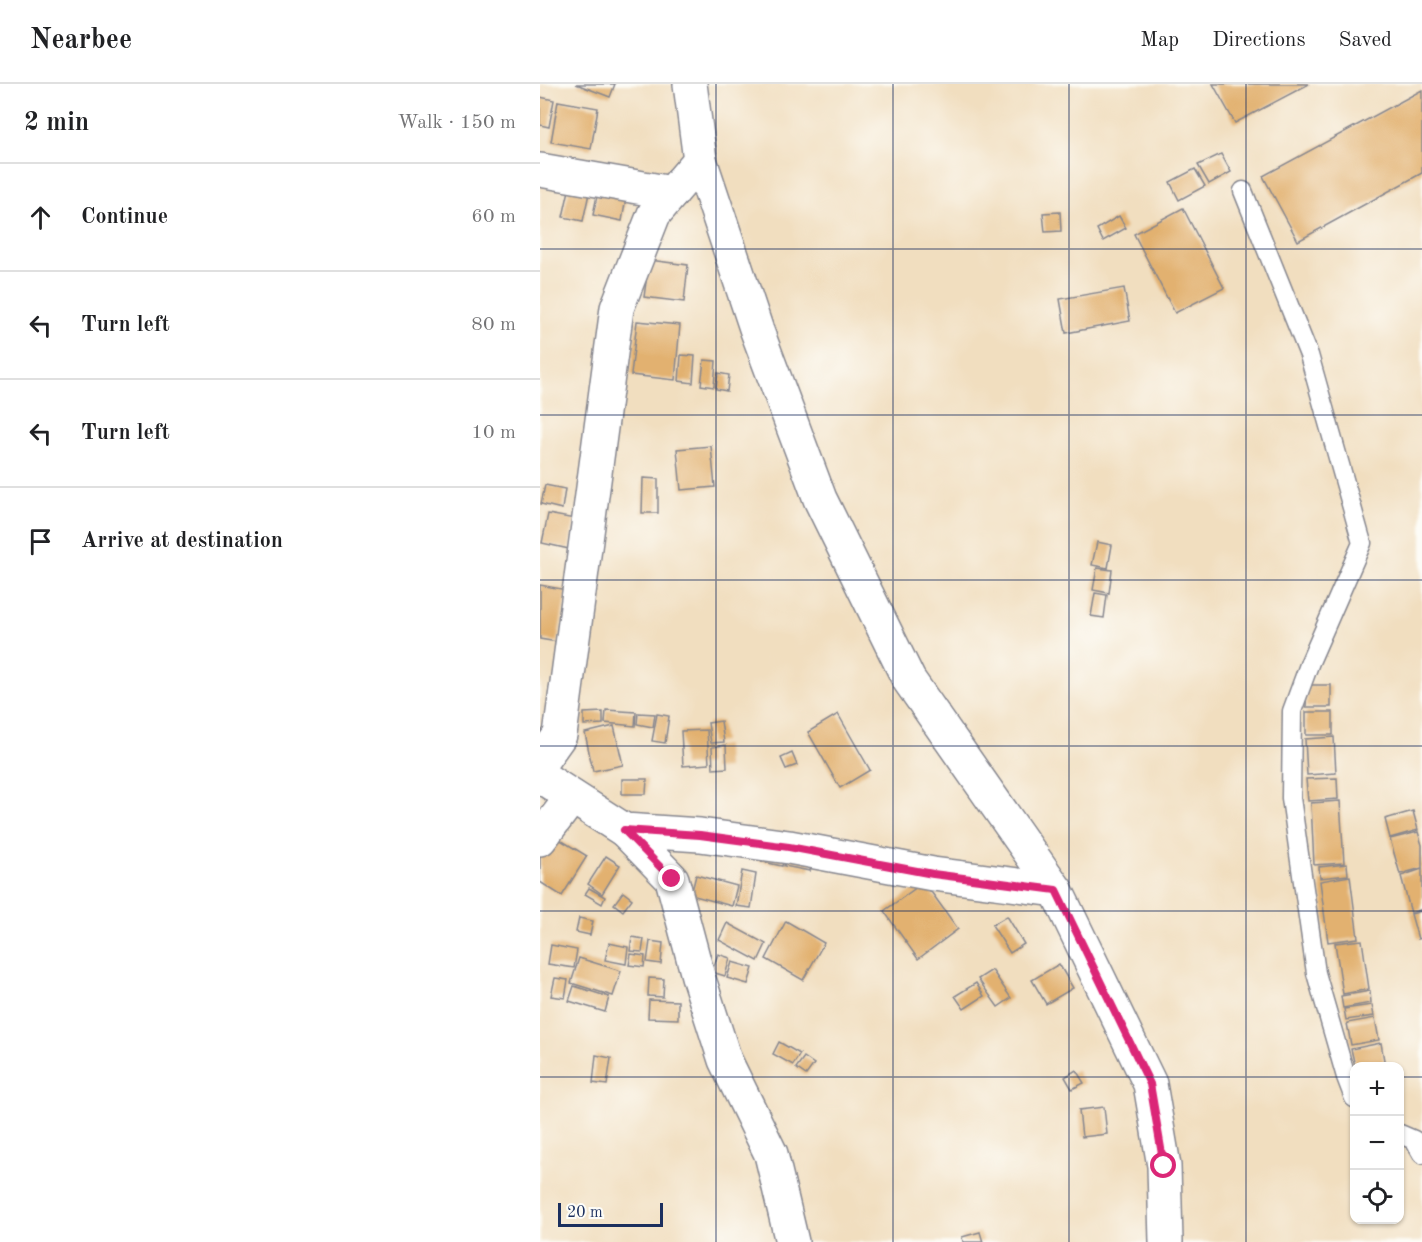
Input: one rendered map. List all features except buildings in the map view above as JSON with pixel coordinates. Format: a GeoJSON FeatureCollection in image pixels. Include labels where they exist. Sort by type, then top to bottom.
{"type":"FeatureCollection","features":[{"type":"Feature","properties":{"kind":"street"},"geometry":{"type":"LineString","coordinates":[[690,84],[700,159],[757,330],[820,499],[909,680],[1056,890],[1150,1084],[1164,1166],[1166,1242]]}},
{"type":"Feature","properties":{"kind":"street"},"geometry":{"type":"LineString","coordinates":[[540,763],[560,735],[617,308],[654,214],[700,159]]}},
{"type":"Feature","properties":{"kind":"street"},"geometry":{"type":"LineString","coordinates":[[540,170],[672,193]]}},
{"type":"Feature","properties":{"kind":"street"},"geometry":{"type":"LineString","coordinates":[[540,776],[624,830],[672,879],[698,976],[725,1060],[771,1154],[792,1242]]}},
{"type":"Feature","properties":{"kind":"street"},"geometry":{"type":"LineString","coordinates":[[540,839],[572,797]]}},
{"type":"Feature","properties":{"kind":"street"},"geometry":{"type":"LineString","coordinates":[[624,830],[700,835],[767,844],[933,874],[1056,890]]}},
{"type":"Feature","properties":{"kind":"lane"},"geometry":{"type":"LineString","coordinates":[[1243,191],[1309,355],[1362,543],[1310,662],[1292,711],[1292,798],[1316,973],[1350,1088]]}},
{"type":"Feature","properties":{"kind":"lane"},"geometry":{"type":"LineString","coordinates":[[1404,1136],[1414,1140],[1422,1154]]}},
{"type":"Feature","properties":{"kind":"route"},"geometry":{"type":"LineString","coordinates":[[672,879],[624,830],[700,835],[789,847],[933,874],[1056,890],[1150,1084],[1164,1166]]}}]}
